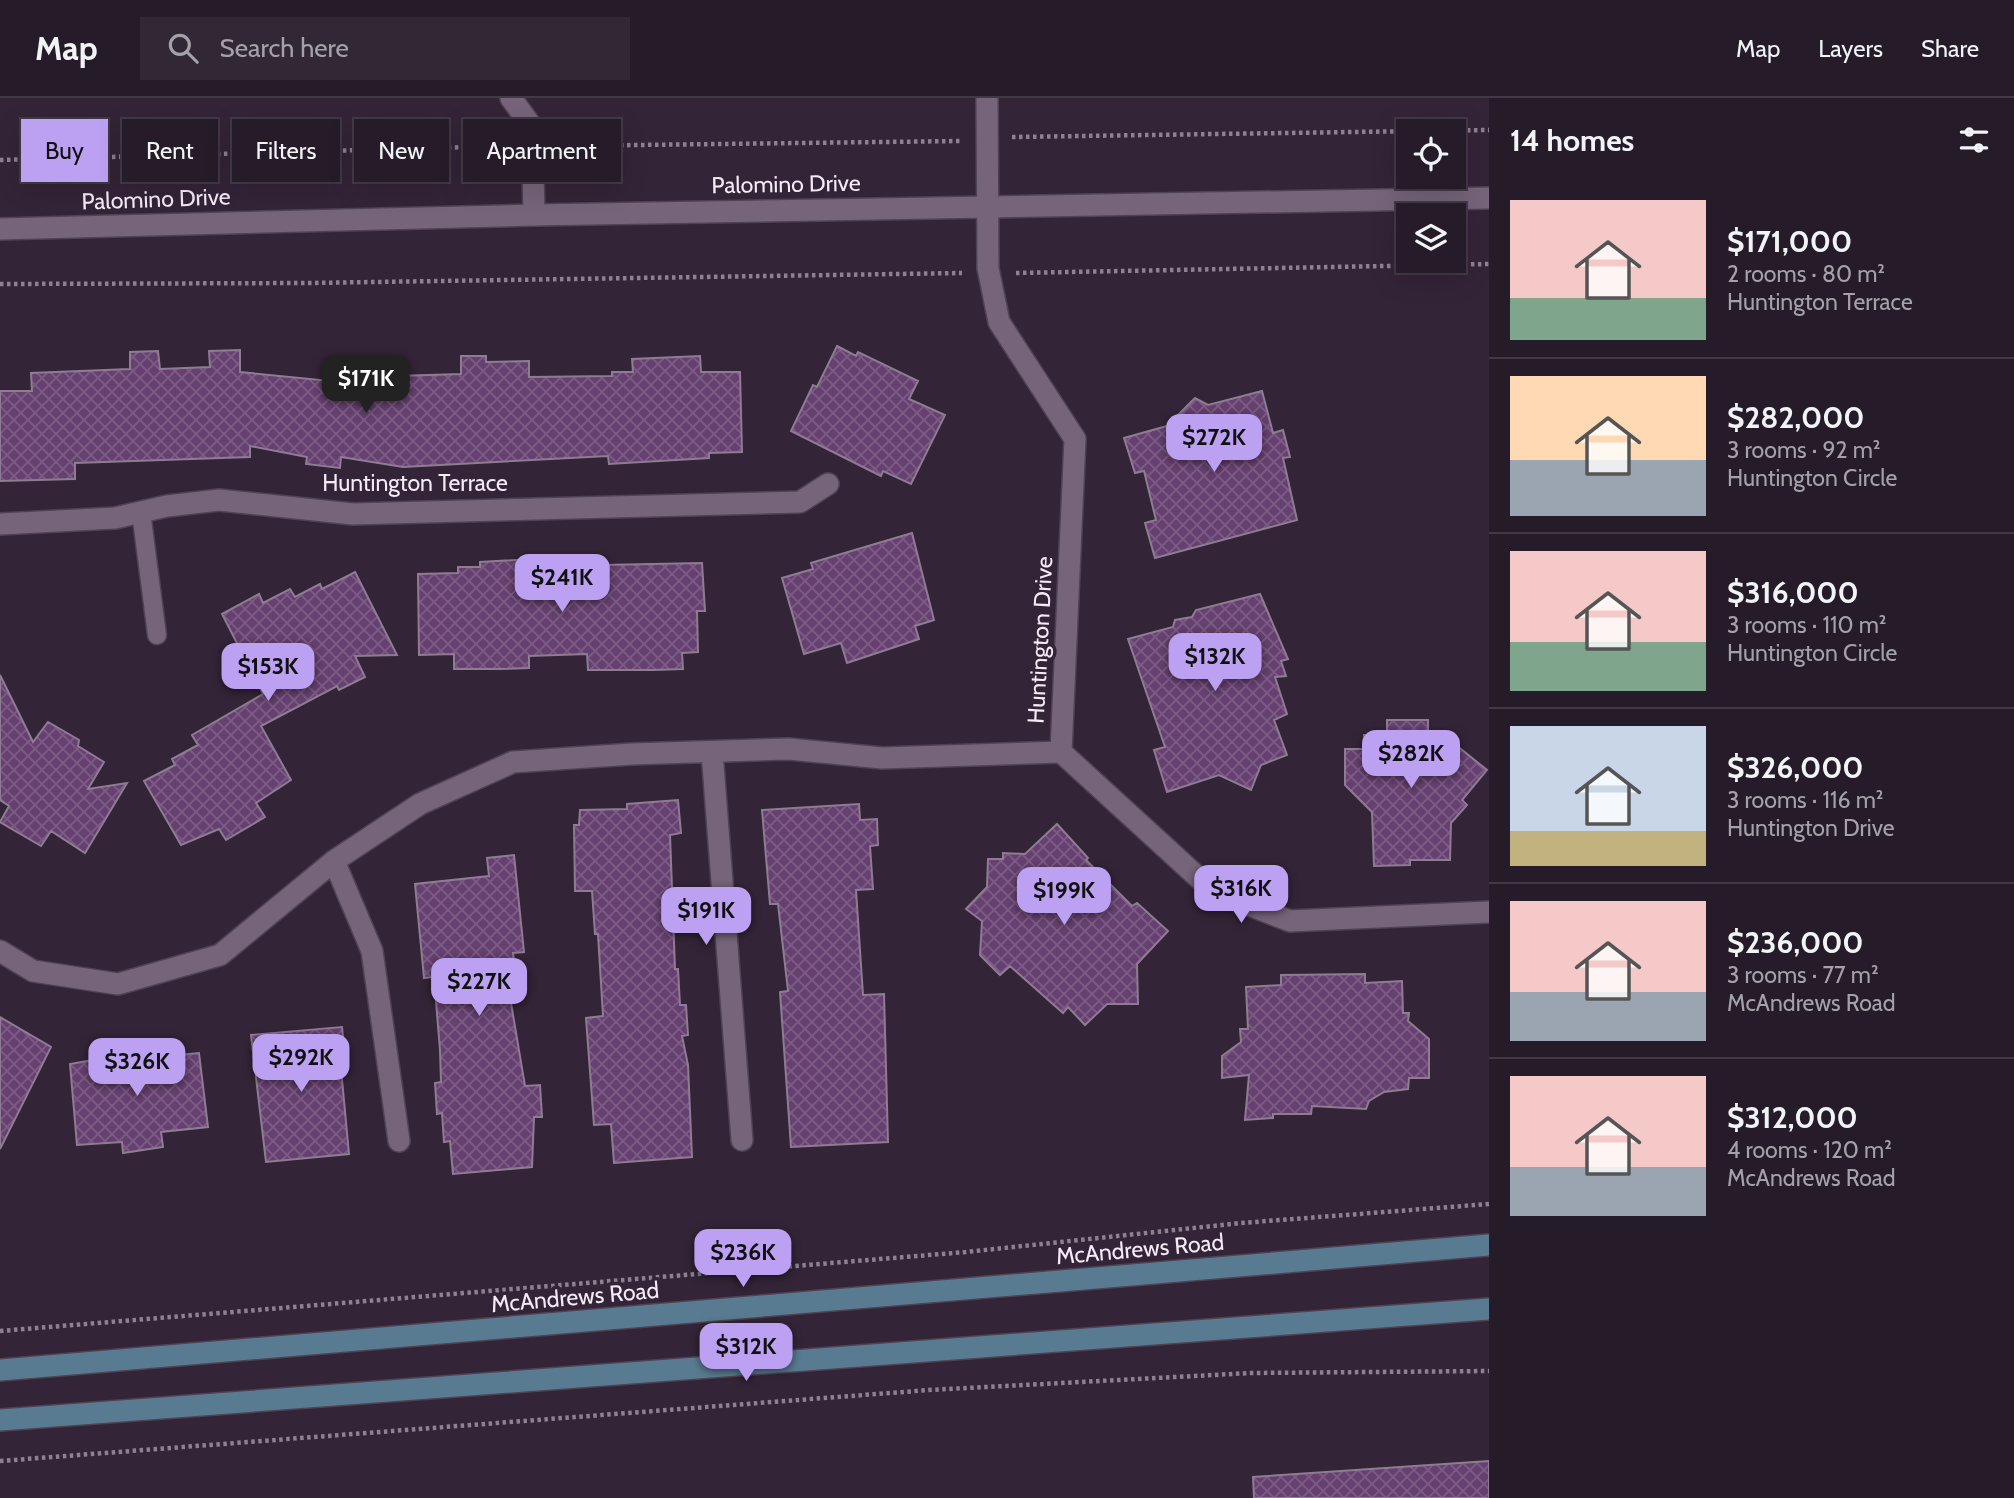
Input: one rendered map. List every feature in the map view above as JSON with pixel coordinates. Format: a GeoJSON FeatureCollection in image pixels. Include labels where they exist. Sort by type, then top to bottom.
{"type":"FeatureCollection","features":[{"type":"Feature","properties":{"kind":"main road","name":"McAndrews Road"},"geometry":{"type":"LineString","coordinates":[[0,1370],[1489,1245]]}},
{"type":"Feature","properties":{"kind":"main road"},"geometry":{"type":"LineString","coordinates":[[0,1420],[1489,1308]]}},
{"type":"Feature","properties":{"kind":"street"},"geometry":{"type":"LineString","coordinates":[[511,98],[532,127],[534,215]]}},
{"type":"Feature","properties":{"kind":"street","name":"Huntington Drive"},"geometry":{"type":"LineString","coordinates":[[0,951],[33,971],[118,984],[220,955],[334,861],[420,804],[513,762],[789,749],[882,758],[1061,751],[1075,439],[999,322],[989,273],[985,206],[987,98]]}},
{"type":"Feature","properties":{"kind":"street","name":"Palomino Drive"},"geometry":{"type":"LineString","coordinates":[[0,229],[534,215],[1489,198]]}},
{"type":"Feature","properties":{"kind":"street","name":"Huntington Terrace"},"geometry":{"type":"LineString","coordinates":[[0,524],[116,518],[219,500],[353,514],[800,502],[828,484]]}},
{"type":"Feature","properties":{"kind":"street"},"geometry":{"type":"LineString","coordinates":[[712,751],[742,1140]]}},
{"type":"Feature","properties":{"kind":"street"},"geometry":{"type":"LineString","coordinates":[[1061,751],[1213,891],[1290,921],[1489,912]]}},
{"type":"Feature","properties":{"kind":"street"},"geometry":{"type":"LineString","coordinates":[[334,861],[372,951],[399,1141]]}},
{"type":"Feature","properties":{"kind":"lane"},"geometry":{"type":"LineString","coordinates":[[141,512],[157,635]]}},
{"type":"Feature","properties":{"kind":"path"},"geometry":{"type":"LineString","coordinates":[[1019,136],[1489,130]]}},
{"type":"Feature","properties":{"kind":"path"},"geometry":{"type":"LineString","coordinates":[[0,284],[308,284],[1489,264]]}},
{"type":"Feature","properties":{"kind":"path"},"geometry":{"type":"LineString","coordinates":[[0,1331],[967,1252],[1241,1223],[1489,1204]]}},
{"type":"Feature","properties":{"kind":"path"},"geometry":{"type":"LineString","coordinates":[[0,1461],[929,1390],[1251,1373],[1489,1371]]}},
{"type":"Feature","properties":{"kind":"building"},"geometry":{"type":"Polygon","coordinates":[[[837,346],[856,356],[858,352],[918,381],[909,399],[945,415],[911,484],[883,471],[881,476],[791,431],[813,385],[817,387],[837,346]]]}},
{"type":"Feature","properties":{"kind":"building"},"geometry":{"type":"Polygon","coordinates":[[[240,350],[240,372],[330,381],[332,363],[396,370],[395,376],[461,374],[461,356],[486,356],[486,362],[529,361],[529,377],[612,376],[612,372],[633,372],[632,359],[700,356],[701,372],[740,372],[742,452],[709,453],[709,458],[609,464],[608,456],[403,467],[341,457],[340,468],[306,464],[307,457],[250,446],[250,457],[75,463],[75,479],[0,481],[0,391],[32,391],[31,373],[130,369],[130,352],[158,351],[160,369],[210,367],[209,351],[240,350]]]}},
{"type":"Feature","properties":{"kind":"building"},"geometry":{"type":"Polygon","coordinates":[[[1262,391],[1273,433],[1283,430],[1290,457],[1283,458],[1297,520],[1155,558],[1145,523],[1156,520],[1144,471],[1135,473],[1124,438],[1167,426],[1195,398],[1208,405],[1262,391]]]}},
{"type":"Feature","properties":{"kind":"building"},"geometry":{"type":"Polygon","coordinates":[[[912,533],[934,620],[915,626],[919,639],[847,663],[841,643],[804,654],[782,578],[813,569],[811,563],[912,533]]]}},
{"type":"Feature","properties":{"kind":"building"},"geometry":{"type":"Polygon","coordinates":[[[549,558],[549,566],[702,563],[705,611],[697,611],[698,652],[682,653],[683,669],[654,670],[588,670],[587,654],[529,656],[529,668],[454,669],[454,654],[419,655],[418,574],[458,573],[458,567],[480,567],[480,562],[549,558]]]}},
{"type":"Feature","properties":{"kind":"building"},"geometry":{"type":"Polygon","coordinates":[[[355,572],[397,655],[355,656],[365,677],[339,690],[337,686],[261,726],[291,780],[256,803],[265,817],[226,840],[219,829],[181,845],[144,781],[175,765],[172,759],[198,745],[192,735],[263,694],[222,614],[259,594],[263,603],[290,589],[295,597],[320,584],[322,589],[355,572]]]}},
{"type":"Feature","properties":{"kind":"building"},"geometry":{"type":"Polygon","coordinates":[[[1260,594],[1288,659],[1281,661],[1286,676],[1275,677],[1287,714],[1274,720],[1287,755],[1261,765],[1251,790],[1219,775],[1167,792],[1154,750],[1165,747],[1128,639],[1173,627],[1175,620],[1192,617],[1196,610],[1260,594]]]}},
{"type":"Feature","properties":{"kind":"building"},"geometry":{"type":"Polygon","coordinates":[[[0,675],[33,742],[48,722],[79,740],[78,746],[104,762],[88,789],[127,783],[85,853],[51,831],[41,846],[0,822],[9,806],[0,800],[0,675]]]}},
{"type":"Feature","properties":{"kind":"building"},"geometry":{"type":"Polygon","coordinates":[[[1387,720],[1428,720],[1428,734],[1446,737],[1487,770],[1462,800],[1467,805],[1451,823],[1450,860],[1410,860],[1410,865],[1374,866],[1372,812],[1345,785],[1345,749],[1364,749],[1364,735],[1387,735],[1387,720]]]}},
{"type":"Feature","properties":{"kind":"building"},"geometry":{"type":"Polygon","coordinates":[[[678,800],[681,833],[670,835],[675,969],[678,969],[680,1005],[686,1005],[688,1035],[682,1036],[688,1065],[692,1157],[614,1163],[611,1124],[594,1125],[586,1018],[603,1016],[598,934],[595,934],[592,891],[575,891],[574,825],[579,825],[580,810],[627,809],[627,804],[678,800]]]}},
{"type":"Feature","properties":{"kind":"building"},"geometry":{"type":"Polygon","coordinates":[[[859,804],[860,820],[877,819],[878,845],[870,846],[873,889],[856,890],[863,995],[884,994],[888,1142],[791,1147],[780,992],[788,991],[778,904],[770,904],[762,810],[859,804]]]}},
{"type":"Feature","properties":{"kind":"building"},"geometry":{"type":"Polygon","coordinates":[[[1057,824],[1088,858],[1086,860],[1132,906],[1137,903],[1168,931],[1137,964],[1138,1004],[1107,1004],[1085,1025],[1068,1007],[1063,1013],[1010,966],[1000,975],[980,955],[982,921],[966,909],[987,887],[988,859],[1003,859],[1003,853],[1025,854],[1057,824]]]}},
{"type":"Feature","properties":{"kind":"building"},"geometry":{"type":"Polygon","coordinates":[[[514,855],[524,952],[513,953],[517,984],[511,985],[511,1003],[525,1086],[540,1085],[542,1117],[534,1117],[532,1167],[453,1174],[450,1141],[444,1142],[442,1113],[437,1114],[435,1083],[441,1082],[434,977],[424,978],[415,884],[489,876],[487,858],[514,855]]]}},
{"type":"Feature","properties":{"kind":"building"},"geometry":{"type":"Polygon","coordinates":[[[1365,974],[1365,983],[1402,981],[1403,1013],[1409,1013],[1408,1021],[1429,1039],[1429,1078],[1409,1078],[1408,1089],[1384,1092],[1369,1101],[1366,1109],[1312,1106],[1311,1114],[1273,1114],[1273,1118],[1245,1120],[1249,1075],[1222,1078],[1222,1056],[1241,1042],[1240,1029],[1248,1029],[1246,987],[1281,985],[1281,975],[1365,974]]]}},
{"type":"Feature","properties":{"kind":"building"},"geometry":{"type":"Polygon","coordinates":[[[0,1017],[51,1047],[0,1149],[0,1017]]]}},
{"type":"Feature","properties":{"kind":"building"},"geometry":{"type":"Polygon","coordinates":[[[342,1027],[345,1058],[340,1058],[349,1154],[266,1162],[251,1035],[342,1027]]]}},
{"type":"Feature","properties":{"kind":"building"},"geometry":{"type":"Polygon","coordinates":[[[165,1047],[166,1056],[199,1053],[208,1127],[161,1132],[163,1147],[123,1153],[122,1142],[77,1145],[70,1064],[165,1047]]]}},
{"type":"Feature","properties":{"kind":"building"},"geometry":{"type":"Polygon","coordinates":[[[1489,1461],[1489,1498],[1254,1498],[1253,1477],[1489,1461]]]}}]}
